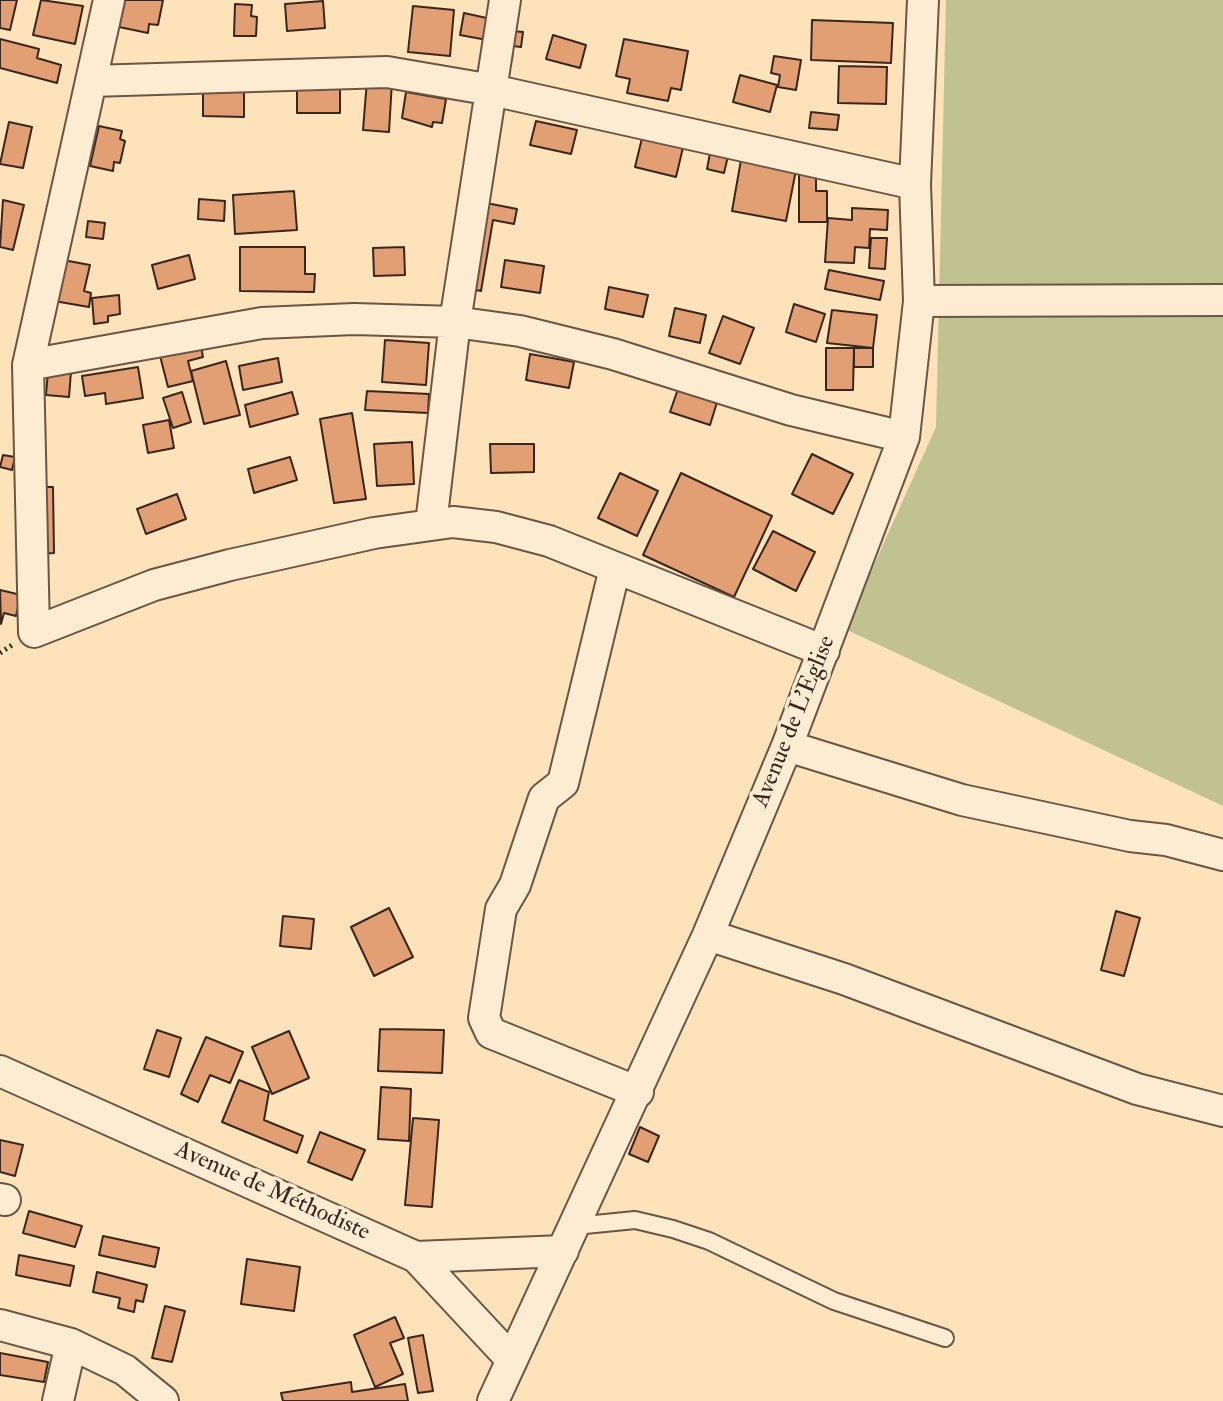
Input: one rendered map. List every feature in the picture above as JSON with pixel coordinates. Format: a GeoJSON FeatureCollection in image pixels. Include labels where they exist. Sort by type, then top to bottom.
{"type":"FeatureCollection","features":[{"type":"Feature","properties":{"kind":"street"},"geometry":{"type":"LineString","coordinates":[[109,0],[18,376],[34,632],[154,585],[230,565],[453,522],[496,527],[549,541],[824,651]]}},
{"type":"Feature","properties":{"kind":"street"},"geometry":{"type":"LineString","coordinates":[[431,524],[455,322],[505,0]]}},
{"type":"Feature","properties":{"kind":"street","name":"Avenue de L'Eglise"},"geometry":{"type":"LineString","coordinates":[[493,1401],[708,935],[787,746],[904,437],[919,301],[915,184],[923,0]]}},
{"type":"Feature","properties":{"kind":"street"},"geometry":{"type":"LineString","coordinates":[[91,81],[387,72],[492,90],[915,184]]}},
{"type":"Feature","properties":{"kind":"street"},"geometry":{"type":"LineString","coordinates":[[919,301],[1223,300]]}},
{"type":"Feature","properties":{"kind":"street"},"geometry":{"type":"LineString","coordinates":[[18,376],[262,323],[354,319],[455,322],[520,331],[613,354],[791,410],[904,437]]}},
{"type":"Feature","properties":{"kind":"street"},"geometry":{"type":"LineString","coordinates":[[615,568],[563,783],[544,798],[515,885],[501,909],[484,1018],[491,1033],[638,1092]]}},
{"type":"Feature","properties":{"kind":"street"},"geometry":{"type":"LineString","coordinates":[[787,746],[962,800],[1130,836],[1166,840],[1223,855]]}},
{"type":"Feature","properties":{"kind":"street"},"geometry":{"type":"LineString","coordinates":[[708,935],[844,979],[1137,1089],[1223,1111]]}},
{"type":"Feature","properties":{"kind":"street","name":"Avenue de Méthodiste"},"geometry":{"type":"LineString","coordinates":[[0,1071],[416,1257],[512,1360]]}},
{"type":"Feature","properties":{"kind":"street"},"geometry":{"type":"LineString","coordinates":[[416,1257],[569,1239]]}},
{"type":"Feature","properties":{"kind":"street"},"geometry":{"type":"LineString","coordinates":[[0,1325],[71,1344],[125,1370],[163,1401]]}},
{"type":"Feature","properties":{"kind":"street"},"geometry":{"type":"LineString","coordinates":[[58,1401],[71,1344]]}},
{"type":"Feature","properties":{"kind":"lane"},"geometry":{"type":"LineString","coordinates":[[569,1239],[635,1220],[673,1229],[709,1241],[834,1301],[945,1338]]}},
{"type":"Feature","properties":{"kind":"green space"},"geometry":{"type":"Polygon","coordinates":[[[946,0],[1223,0],[1223,806],[845,629],[936,427],[946,0]]]}},
{"type":"Feature","properties":{"kind":"building"},"geometry":{"type":"Polygon","coordinates":[[[0,0],[17,0],[10,30],[0,28],[0,0]]]}},
{"type":"Feature","properties":{"kind":"building"},"geometry":{"type":"Polygon","coordinates":[[[41,0],[83,6],[75,44],[33,35],[41,0]]]}},
{"type":"Feature","properties":{"kind":"building"},"geometry":{"type":"Polygon","coordinates":[[[125,0],[163,0],[158,25],[149,24],[148,33],[119,27],[125,0]]]}},
{"type":"Feature","properties":{"kind":"building"},"geometry":{"type":"Polygon","coordinates":[[[323,1],[325,28],[287,31],[285,4],[323,1]]]}},
{"type":"Feature","properties":{"kind":"building"},"geometry":{"type":"Polygon","coordinates":[[[235,4],[252,5],[251,16],[257,17],[256,36],[234,36],[235,4]]]}},
{"type":"Feature","properties":{"kind":"building"},"geometry":{"type":"Polygon","coordinates":[[[413,6],[454,10],[450,56],[408,52],[413,6]]]}},
{"type":"Feature","properties":{"kind":"building"},"geometry":{"type":"Polygon","coordinates":[[[464,13],[491,19],[487,40],[460,35],[464,13]]]}},
{"type":"Feature","properties":{"kind":"building"},"geometry":{"type":"Polygon","coordinates":[[[812,20],[893,23],[891,63],[811,60],[812,20]]]}},
{"type":"Feature","properties":{"kind":"building"},"geometry":{"type":"Polygon","coordinates":[[[502,30],[523,32],[521,47],[513,46],[512,60],[499,59],[502,30]]]}},
{"type":"Feature","properties":{"kind":"building"},"geometry":{"type":"Polygon","coordinates":[[[553,35],[586,45],[580,68],[546,59],[553,35]]]}},
{"type":"Feature","properties":{"kind":"building"},"geometry":{"type":"Polygon","coordinates":[[[0,39],[39,49],[37,58],[61,65],[57,83],[0,68],[0,39]]]}},
{"type":"Feature","properties":{"kind":"building"},"geometry":{"type":"Polygon","coordinates":[[[624,39],[688,51],[681,90],[671,88],[668,101],[627,93],[630,79],[616,76],[624,39]]]}},
{"type":"Feature","properties":{"kind":"building"},"geometry":{"type":"Polygon","coordinates":[[[774,56],[801,60],[796,90],[778,87],[780,75],[771,73],[774,56]]]}},
{"type":"Feature","properties":{"kind":"building"},"geometry":{"type":"Polygon","coordinates":[[[839,66],[887,67],[886,104],[838,103],[839,66]]]}},
{"type":"Feature","properties":{"kind":"building"},"geometry":{"type":"Polygon","coordinates":[[[740,75],[777,85],[770,112],[733,102],[740,75]]]}},
{"type":"Feature","properties":{"kind":"building"},"geometry":{"type":"Polygon","coordinates":[[[367,80],[392,81],[389,132],[363,130],[367,80]]]}},
{"type":"Feature","properties":{"kind":"building"},"geometry":{"type":"Polygon","coordinates":[[[297,87],[340,87],[340,113],[297,113],[297,87]]]}},
{"type":"Feature","properties":{"kind":"building"},"geometry":{"type":"Polygon","coordinates":[[[203,91],[244,92],[244,117],[203,116],[203,91]]]}},
{"type":"Feature","properties":{"kind":"building"},"geometry":{"type":"Polygon","coordinates":[[[406,92],[446,99],[442,123],[433,122],[432,127],[402,118],[406,92]]]}},
{"type":"Feature","properties":{"kind":"building"},"geometry":{"type":"Polygon","coordinates":[[[811,112],[839,115],[837,130],[809,128],[811,112]]]}},
{"type":"Feature","properties":{"kind":"building"},"geometry":{"type":"Polygon","coordinates":[[[536,121],[577,130],[571,154],[530,145],[536,121]]]}},
{"type":"Feature","properties":{"kind":"building"},"geometry":{"type":"Polygon","coordinates":[[[9,122],[32,127],[23,168],[0,164],[9,122]]]}},
{"type":"Feature","properties":{"kind":"building"},"geometry":{"type":"Polygon","coordinates":[[[99,126],[122,131],[120,139],[125,141],[120,163],[114,162],[113,171],[90,166],[99,126]]]}},
{"type":"Feature","properties":{"kind":"building"},"geometry":{"type":"Polygon","coordinates":[[[644,130],[685,139],[676,177],[635,167],[644,130]]]}},
{"type":"Feature","properties":{"kind":"building"},"geometry":{"type":"Polygon","coordinates":[[[710,153],[728,156],[724,173],[707,169],[710,153]]]}},
{"type":"Feature","properties":{"kind":"building"},"geometry":{"type":"Polygon","coordinates":[[[741,160],[796,170],[786,221],[732,211],[741,160]]]}},
{"type":"Feature","properties":{"kind":"building"},"geometry":{"type":"Polygon","coordinates":[[[799,168],[816,168],[816,191],[827,191],[827,222],[799,222],[799,168]]]}},
{"type":"Feature","properties":{"kind":"building"},"geometry":{"type":"Polygon","coordinates":[[[294,191],[297,230],[235,234],[233,195],[294,191]]]}},
{"type":"Feature","properties":{"kind":"building"},"geometry":{"type":"Polygon","coordinates":[[[199,199],[225,201],[224,221],[198,219],[199,199]]]}},
{"type":"Feature","properties":{"kind":"building"},"geometry":{"type":"Polygon","coordinates":[[[3,200],[24,205],[13,250],[0,247],[3,200]]]}},
{"type":"Feature","properties":{"kind":"building"},"geometry":{"type":"Polygon","coordinates":[[[476,201],[517,209],[514,224],[493,220],[481,291],[461,287],[476,201]]]}},
{"type":"Feature","properties":{"kind":"building"},"geometry":{"type":"Polygon","coordinates":[[[852,208],[888,210],[887,230],[870,229],[869,248],[855,247],[854,263],[825,262],[828,218],[852,220],[852,208]]]}},
{"type":"Feature","properties":{"kind":"building"},"geometry":{"type":"Polygon","coordinates":[[[88,221],[105,223],[103,239],[86,237],[88,221]]]}},
{"type":"Feature","properties":{"kind":"building"},"geometry":{"type":"Polygon","coordinates":[[[871,238],[887,238],[885,269],[869,268],[871,238]]]}},
{"type":"Feature","properties":{"kind":"building"},"geometry":{"type":"Polygon","coordinates":[[[240,247],[305,247],[305,274],[315,274],[314,292],[240,291],[240,247]]]}},
{"type":"Feature","properties":{"kind":"building"},"geometry":{"type":"Polygon","coordinates":[[[404,247],[405,275],[374,276],[373,248],[404,247]]]}},
{"type":"Feature","properties":{"kind":"building"},"geometry":{"type":"Polygon","coordinates":[[[189,255],[195,279],[158,289],[152,265],[189,255]]]}},
{"type":"Feature","properties":{"kind":"building"},"geometry":{"type":"Polygon","coordinates":[[[63,260],[90,265],[84,291],[91,293],[89,307],[54,301],[63,260]]]}},
{"type":"Feature","properties":{"kind":"building"},"geometry":{"type":"Polygon","coordinates":[[[505,260],[544,266],[540,293],[501,287],[505,260]]]}},
{"type":"Feature","properties":{"kind":"building"},"geometry":{"type":"Polygon","coordinates":[[[829,270],[884,281],[880,300],[825,289],[829,270]]]}},
{"type":"Feature","properties":{"kind":"building"},"geometry":{"type":"Polygon","coordinates":[[[609,287],[648,295],[643,317],[605,309],[609,287]]]}},
{"type":"Feature","properties":{"kind":"building"},"geometry":{"type":"Polygon","coordinates":[[[119,295],[120,314],[108,316],[108,322],[94,324],[92,298],[119,295]]]}},
{"type":"Feature","properties":{"kind":"building"},"geometry":{"type":"Polygon","coordinates":[[[794,304],[825,314],[816,342],[786,332],[794,304]]]}},
{"type":"Feature","properties":{"kind":"building"},"geometry":{"type":"Polygon","coordinates":[[[675,308],[706,315],[700,343],[669,336],[675,308]]]}},
{"type":"Feature","properties":{"kind":"building"},"geometry":{"type":"Polygon","coordinates":[[[832,310],[877,315],[873,348],[827,343],[832,310]]]}},
{"type":"Feature","properties":{"kind":"building"},"geometry":{"type":"Polygon","coordinates":[[[723,316],[754,328],[740,364],[709,353],[723,316]]]}},
{"type":"Feature","properties":{"kind":"building"},"geometry":{"type":"Polygon","coordinates":[[[385,340],[429,343],[426,385],[382,382],[385,340]]]}},
{"type":"Feature","properties":{"kind":"building"},"geometry":{"type":"Polygon","coordinates":[[[200,341],[203,357],[188,361],[193,381],[168,387],[159,352],[200,341]]]}},
{"type":"Feature","properties":{"kind":"building"},"geometry":{"type":"Polygon","coordinates":[[[826,348],[854,348],[853,390],[826,390],[826,348]]]}},
{"type":"Feature","properties":{"kind":"building"},"geometry":{"type":"Polygon","coordinates":[[[854,348],[873,348],[873,367],[854,367],[854,348]]]}},
{"type":"Feature","properties":{"kind":"building"},"geometry":{"type":"Polygon","coordinates":[[[530,354],[574,362],[569,388],[526,380],[530,354]]]}},
{"type":"Feature","properties":{"kind":"building"},"geometry":{"type":"Polygon","coordinates":[[[278,358],[282,382],[243,390],[239,366],[278,358]]]}},
{"type":"Feature","properties":{"kind":"building"},"geometry":{"type":"Polygon","coordinates":[[[226,361],[240,415],[204,424],[191,371],[226,361]]]}},
{"type":"Feature","properties":{"kind":"building"},"geometry":{"type":"Polygon","coordinates":[[[138,367],[143,398],[106,404],[105,393],[85,396],[82,376],[138,367]]]}},
{"type":"Feature","properties":{"kind":"building"},"geometry":{"type":"Polygon","coordinates":[[[48,371],[71,372],[69,397],[46,395],[48,371]]]}},
{"type":"Feature","properties":{"kind":"building"},"geometry":{"type":"Polygon","coordinates":[[[679,386],[718,399],[710,425],[670,412],[679,386]]]}},
{"type":"Feature","properties":{"kind":"building"},"geometry":{"type":"Polygon","coordinates":[[[367,391],[429,394],[428,413],[365,410],[367,391]]]}},
{"type":"Feature","properties":{"kind":"building"},"geometry":{"type":"Polygon","coordinates":[[[182,392],[191,422],[173,428],[163,398],[182,392]]]}},
{"type":"Feature","properties":{"kind":"building"},"geometry":{"type":"Polygon","coordinates":[[[292,392],[298,414],[250,427],[245,405],[292,392]]]}},
{"type":"Feature","properties":{"kind":"building"},"geometry":{"type":"Polygon","coordinates":[[[352,413],[366,499],[334,503],[320,419],[352,413]]]}},
{"type":"Feature","properties":{"kind":"building"},"geometry":{"type":"Polygon","coordinates":[[[169,420],[174,448],[148,453],[143,425],[169,420]]]}},
{"type":"Feature","properties":{"kind":"building"},"geometry":{"type":"Polygon","coordinates":[[[412,442],[414,484],[377,486],[374,444],[412,442]]]}},
{"type":"Feature","properties":{"kind":"building"},"geometry":{"type":"Polygon","coordinates":[[[490,444],[534,444],[534,472],[491,473],[490,444]]]}},
{"type":"Feature","properties":{"kind":"building"},"geometry":{"type":"Polygon","coordinates":[[[812,454],[853,474],[833,514],[792,494],[812,454]]]}},
{"type":"Feature","properties":{"kind":"building"},"geometry":{"type":"Polygon","coordinates":[[[3,455],[15,457],[12,470],[0,467],[3,455]]]}},
{"type":"Feature","properties":{"kind":"building"},"geometry":{"type":"Polygon","coordinates":[[[290,457],[297,480],[254,493],[248,469],[290,457]]]}},
{"type":"Feature","properties":{"kind":"building"},"geometry":{"type":"Polygon","coordinates":[[[620,473],[658,491],[637,536],[598,518],[620,473]]]}},
{"type":"Feature","properties":{"kind":"building"},"geometry":{"type":"Polygon","coordinates":[[[681,473],[772,516],[734,597],[643,555],[681,473]]]}},
{"type":"Feature","properties":{"kind":"building"},"geometry":{"type":"Polygon","coordinates":[[[37,487],[53,487],[54,553],[38,554],[37,487]]]}},
{"type":"Feature","properties":{"kind":"building"},"geometry":{"type":"Polygon","coordinates":[[[177,494],[186,519],[146,534],[137,509],[177,494]]]}},
{"type":"Feature","properties":{"kind":"building"},"geometry":{"type":"Polygon","coordinates":[[[773,531],[815,552],[796,591],[753,569],[773,531]]]}},
{"type":"Feature","properties":{"kind":"building"},"geometry":{"type":"Polygon","coordinates":[[[0,590],[21,595],[16,616],[4,613],[1,624],[0,590]]]}},
{"type":"Feature","properties":{"kind":"building"},"geometry":{"type":"Polygon","coordinates":[[[389,908],[413,957],[374,976],[351,927],[389,908]]]}},
{"type":"Feature","properties":{"kind":"building"},"geometry":{"type":"Polygon","coordinates":[[[1116,911],[1140,918],[1124,976],[1101,970],[1116,911]]]}},
{"type":"Feature","properties":{"kind":"building"},"geometry":{"type":"Polygon","coordinates":[[[283,916],[314,919],[311,949],[280,946],[283,916]]]}},
{"type":"Feature","properties":{"kind":"building"},"geometry":{"type":"Polygon","coordinates":[[[380,1029],[444,1030],[442,1073],[378,1071],[380,1029]]]}},
{"type":"Feature","properties":{"kind":"building"},"geometry":{"type":"Polygon","coordinates":[[[157,1030],[181,1038],[169,1077],[144,1069],[157,1030]]]}},
{"type":"Feature","properties":{"kind":"building"},"geometry":{"type":"Polygon","coordinates":[[[289,1031],[309,1078],[272,1094],[252,1047],[289,1031]]]}},
{"type":"Feature","properties":{"kind":"building"},"geometry":{"type":"Polygon","coordinates":[[[206,1037],[243,1052],[230,1083],[210,1075],[198,1102],[181,1094],[206,1037]]]}},
{"type":"Feature","properties":{"kind":"building"},"geometry":{"type":"Polygon","coordinates":[[[239,1080],[269,1092],[264,1120],[303,1136],[297,1153],[222,1122],[239,1080]]]}},
{"type":"Feature","properties":{"kind":"building"},"geometry":{"type":"Polygon","coordinates":[[[381,1087],[411,1089],[409,1141],[378,1139],[381,1087]]]}},
{"type":"Feature","properties":{"kind":"building"},"geometry":{"type":"Polygon","coordinates":[[[413,1118],[439,1120],[432,1207],[405,1205],[413,1118]]]}},
{"type":"Feature","properties":{"kind":"building"},"geometry":{"type":"Polygon","coordinates":[[[640,1127],[659,1136],[648,1162],[629,1154],[640,1127]]]}},
{"type":"Feature","properties":{"kind":"building"},"geometry":{"type":"Polygon","coordinates":[[[320,1132],[365,1150],[352,1180],[308,1162],[320,1132]]]}},
{"type":"Feature","properties":{"kind":"building"},"geometry":{"type":"Polygon","coordinates":[[[0,1140],[23,1145],[15,1176],[0,1172],[0,1140]]]}},
{"type":"Feature","properties":{"kind":"building"},"geometry":{"type":"Polygon","coordinates":[[[29,1211],[82,1226],[75,1247],[23,1233],[29,1211]]]}},
{"type":"Feature","properties":{"kind":"building"},"geometry":{"type":"Polygon","coordinates":[[[103,1236],[159,1248],[155,1267],[99,1255],[103,1236]]]}},
{"type":"Feature","properties":{"kind":"building"},"geometry":{"type":"Polygon","coordinates":[[[19,1255],[74,1266],[70,1286],[16,1275],[19,1255]]]}},
{"type":"Feature","properties":{"kind":"building"},"geometry":{"type":"Polygon","coordinates":[[[247,1259],[300,1267],[294,1311],[241,1304],[247,1259]]]}},
{"type":"Feature","properties":{"kind":"building"},"geometry":{"type":"Polygon","coordinates":[[[97,1272],[147,1285],[143,1302],[136,1300],[134,1312],[118,1308],[120,1298],[93,1292],[97,1272]]]}},
{"type":"Feature","properties":{"kind":"building"},"geometry":{"type":"Polygon","coordinates":[[[165,1306],[185,1311],[172,1362],[152,1358],[165,1306]]]}},
{"type":"Feature","properties":{"kind":"building"},"geometry":{"type":"Polygon","coordinates":[[[395,1317],[404,1338],[390,1343],[403,1374],[375,1387],[354,1335],[395,1317]]]}},
{"type":"Feature","properties":{"kind":"building"},"geometry":{"type":"Polygon","coordinates":[[[423,1335],[433,1391],[418,1393],[408,1338],[423,1335]]]}},
{"type":"Feature","properties":{"kind":"building"},"geometry":{"type":"Polygon","coordinates":[[[0,1353],[48,1362],[44,1382],[0,1375],[0,1353]]]}},
{"type":"Feature","properties":{"kind":"building"},"geometry":{"type":"Polygon","coordinates":[[[351,1382],[352,1392],[405,1384],[408,1401],[283,1401],[281,1393],[351,1382]]]}}]}
